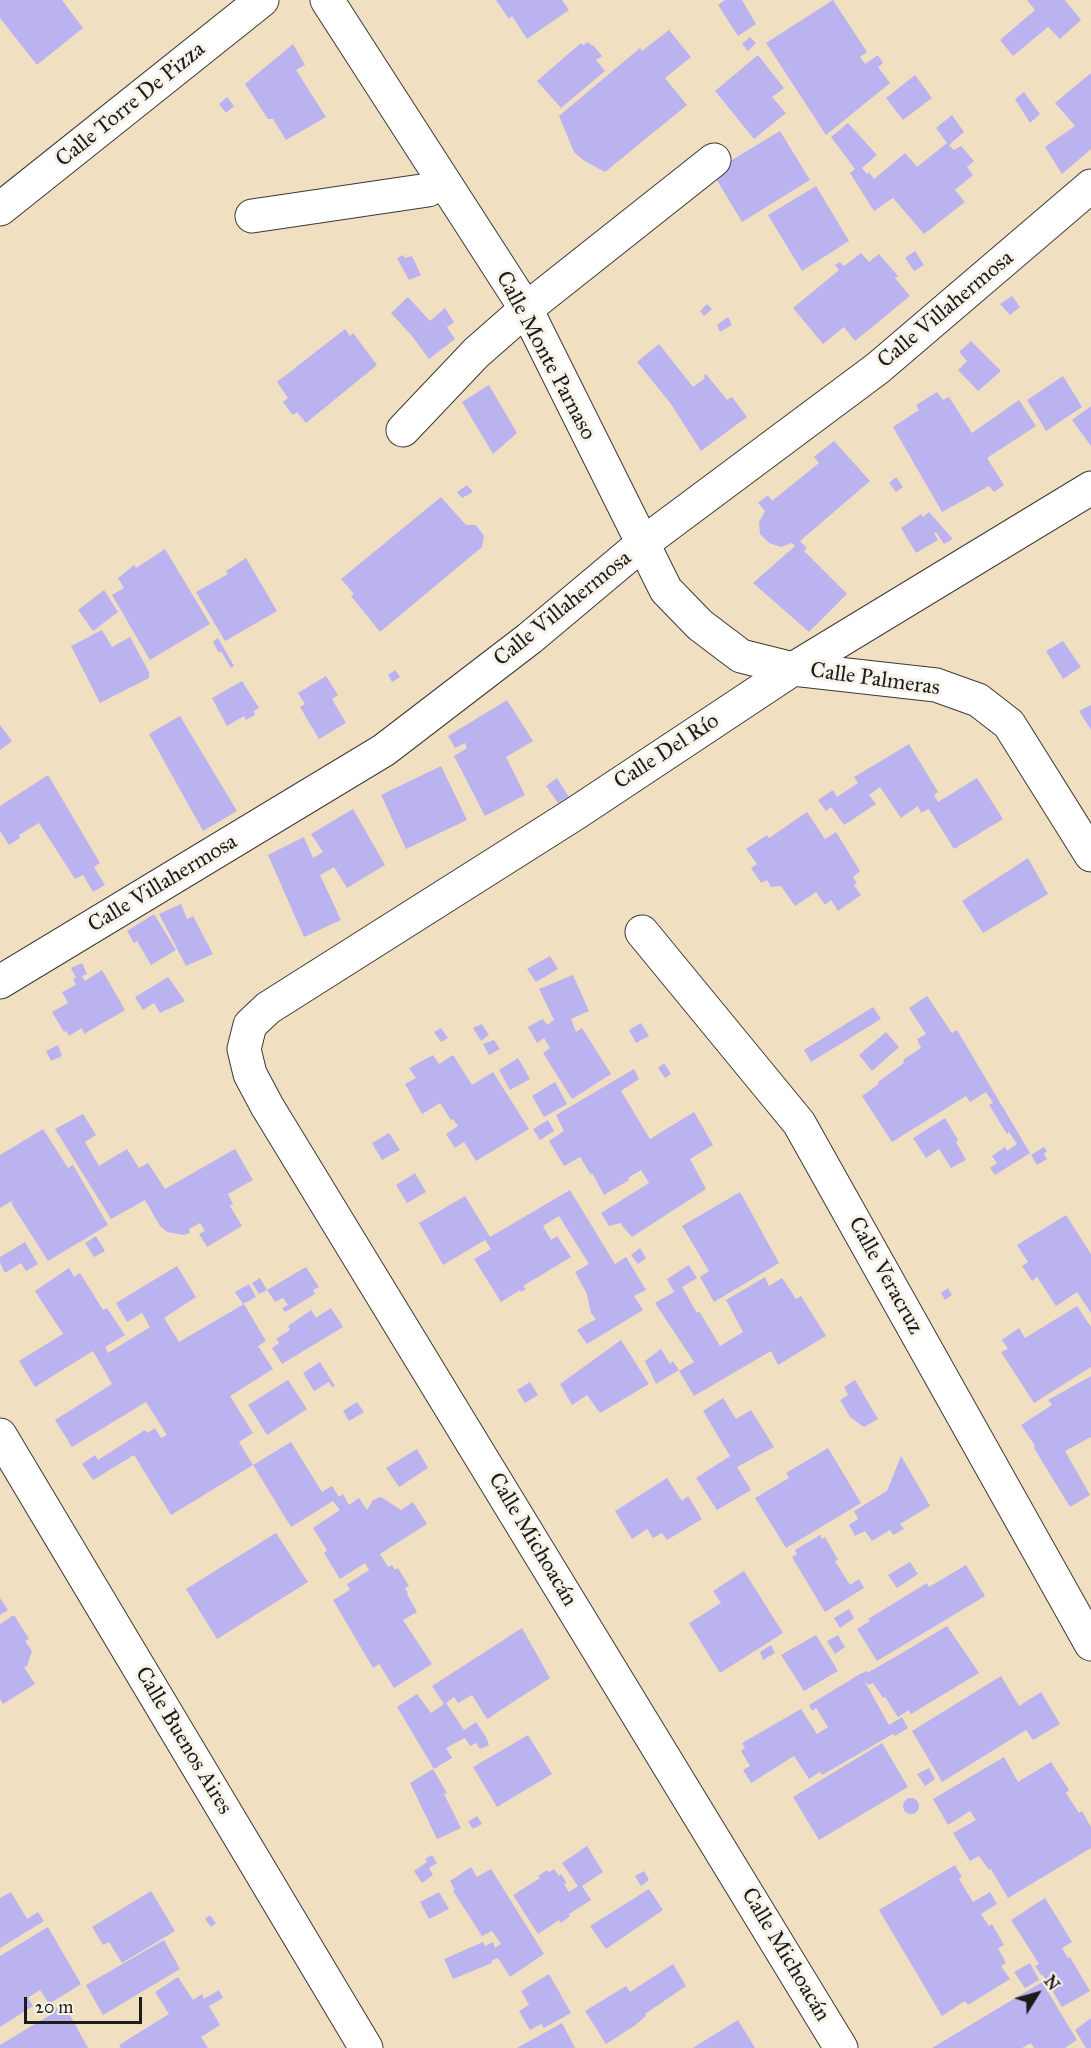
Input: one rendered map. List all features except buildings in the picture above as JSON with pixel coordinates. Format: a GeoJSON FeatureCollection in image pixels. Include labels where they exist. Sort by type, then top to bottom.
{"type":"FeatureCollection","features":[{"type":"Feature","properties":{"kind":"street","name":"Calle Torre De Pizza"},"geometry":{"type":"LineString","coordinates":[[6,193],[262,0]]}},
{"type":"Feature","properties":{"kind":"street","name":"Calle Monte Parnaso"},"geometry":{"type":"LineString","coordinates":[[327,0],[526,309],[666,590],[700,625],[741,656],[793,669]]}},
{"type":"Feature","properties":{"kind":"street"},"geometry":{"type":"LineString","coordinates":[[403,430],[476,353],[526,309],[714,160]]}},
{"type":"Feature","properties":{"kind":"street"},"geometry":{"type":"LineString","coordinates":[[252,216],[428,190],[442,180]]}},
{"type":"Feature","properties":{"kind":"street","name":"Calle Villahermosa"},"geometry":{"type":"LineString","coordinates":[[0,982],[384,750],[530,639],[642,544],[878,368],[1091,186]]}},
{"type":"Feature","properties":{"kind":"street","name":"Calle Del Río"},"geometry":{"type":"LineString","coordinates":[[249,1025],[268,1008],[576,813],[793,669],[1091,488]]}},
{"type":"Feature","properties":{"kind":"street","name":"Calle Palmeras"},"geometry":{"type":"LineString","coordinates":[[793,669],[936,685],[978,700],[1009,724],[1091,855]]}},
{"type":"Feature","properties":{"kind":"street","name":"Calle Veracruz"},"geometry":{"type":"LineString","coordinates":[[642,932],[799,1123],[1091,1644]]}},
{"type":"Feature","properties":{"kind":"street","name":"Calle Michoacán"},"geometry":{"type":"LineString","coordinates":[[249,1025],[244,1049],[250,1074],[267,1106],[841,2048]]}},
{"type":"Feature","properties":{"kind":"street","name":"Calle Buenos Aires"},"geometry":{"type":"LineString","coordinates":[[0,1435],[366,2048]]}}]}
